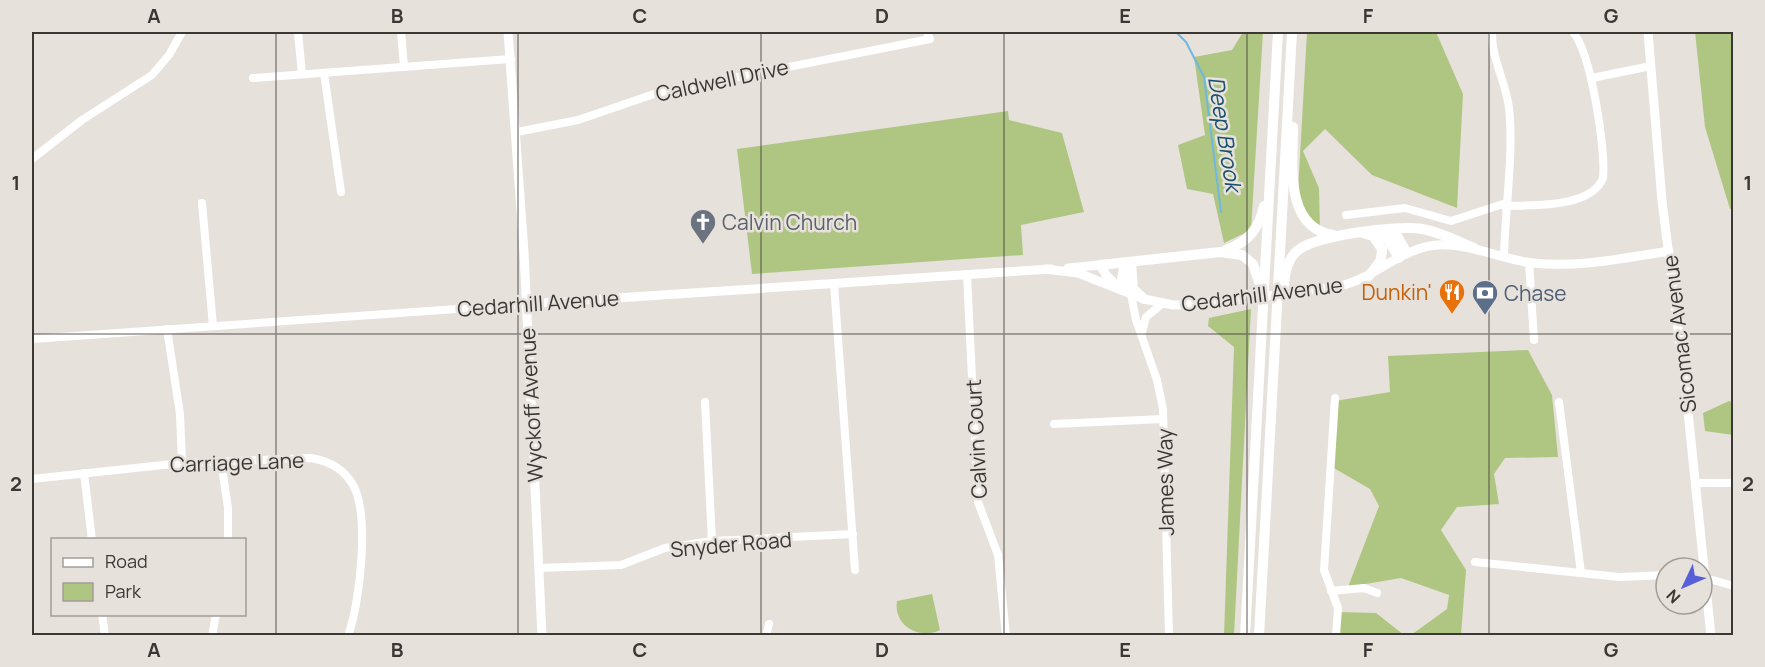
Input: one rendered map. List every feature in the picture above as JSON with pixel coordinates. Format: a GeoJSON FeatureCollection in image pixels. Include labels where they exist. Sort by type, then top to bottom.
{"type":"FeatureCollection","features":[{"type":"Feature","properties":{"kind":"highway"},"geometry":{"type":"LineString","coordinates":[[1245,636],[1278,32]]}},
{"type":"Feature","properties":{"kind":"highway"},"geometry":{"type":"LineString","coordinates":[[1259,636],[1292,32]]}},
{"type":"Feature","properties":{"kind":"highway"},"geometry":{"type":"LineString","coordinates":[[1291,54],[1294,177],[1298,204],[1304,219],[1315,229],[1322,233],[1342,236]]}},
{"type":"Feature","properties":{"kind":"highway"},"geometry":{"type":"LineString","coordinates":[[1220,252],[1243,242],[1258,224],[1263,207],[1273,130]]}},
{"type":"Feature","properties":{"kind":"highway"},"geometry":{"type":"LineString","coordinates":[[1272,404],[1284,284],[1290,261],[1305,246],[1342,236],[1380,230],[1424,229],[1474,248]]}},
{"type":"Feature","properties":{"kind":"highway"},"geometry":{"type":"LineString","coordinates":[[1380,230],[1397,236],[1403,256]]}},
{"type":"Feature","properties":{"kind":"highway"},"geometry":{"type":"LineString","coordinates":[[1363,233],[1376,233],[1387,238],[1403,256]]}},
{"type":"Feature","properties":{"kind":"highway"},"geometry":{"type":"LineString","coordinates":[[1363,233],[1373,236],[1382,249],[1381,260],[1369,276]]}},
{"type":"Feature","properties":{"kind":"highway"},"geometry":{"type":"LineString","coordinates":[[1100,265],[1220,252],[1242,255],[1257,269],[1260,284],[1261,349]]}},
{"type":"Feature","properties":{"kind":"highway"},"geometry":{"type":"LineString","coordinates":[[1131,262],[1124,268],[1122,279],[1131,294]]}},
{"type":"Feature","properties":{"kind":"highway"},"geometry":{"type":"LineString","coordinates":[[1131,262],[1133,289],[1144,299]]}},
{"type":"Feature","properties":{"kind":"main road","name":"Wyckoff Avenue"},"geometry":{"type":"LineString","coordinates":[[508,32],[517,132],[542,636]]}},
{"type":"Feature","properties":{"kind":"main road","name":"Sicomac Avenue"},"geometry":{"type":"LineString","coordinates":[[1648,32],[1662,201],[1702,556]]}},
{"type":"Feature","properties":{"kind":"main road","name":"Cedarhill Avenue"},"geometry":{"type":"LineString","coordinates":[[1045,270],[1078,273],[1162,304],[1195,305],[1340,286],[1369,276],[1403,256],[1436,245],[1474,248],[1529,262],[1582,264],[1669,251]]}},
{"type":"Feature","properties":{"kind":"main road","name":"Cedarhill Avenue"},"geometry":{"type":"LineString","coordinates":[[526,304],[1100,265],[1110,280],[1131,294]]}},
{"type":"Feature","properties":{"kind":"main road","name":"Sicomac Avenue"},"geometry":{"type":"LineString","coordinates":[[1709,616],[1711,636]]}},
{"type":"Feature","properties":{"kind":"street"},"geometry":{"type":"LineString","coordinates":[[32,159],[82,120],[152,75],[169,55],[182,32]]}},
{"type":"Feature","properties":{"kind":"street"},"geometry":{"type":"LineString","coordinates":[[298,32],[302,74]]}},
{"type":"Feature","properties":{"kind":"street"},"geometry":{"type":"LineString","coordinates":[[401,32],[404,67]]}},
{"type":"Feature","properties":{"kind":"street"},"geometry":{"type":"LineString","coordinates":[[1492,32],[1494,55],[1509,107],[1504,256]]}},
{"type":"Feature","properties":{"kind":"street"},"geometry":{"type":"LineString","coordinates":[[1346,215],[1405,208],[1451,221],[1505,204],[1578,200],[1591,195],[1600,184],[1604,170],[1592,78],[1584,48],[1573,32]]}},
{"type":"Feature","properties":{"kind":"street","name":"Caldwell Drive"},"geometry":{"type":"LineString","coordinates":[[517,132],[578,120],[657,93],[928,35]]}},
{"type":"Feature","properties":{"kind":"street"},"geometry":{"type":"LineString","coordinates":[[253,78],[511,59]]}},
{"type":"Feature","properties":{"kind":"street"},"geometry":{"type":"LineString","coordinates":[[1592,78],[1652,66]]}},
{"type":"Feature","properties":{"kind":"street"},"geometry":{"type":"LineString","coordinates":[[324,73],[341,192]]}},
{"type":"Feature","properties":{"kind":"street"},"geometry":{"type":"LineString","coordinates":[[202,203],[213,326]]}},
{"type":"Feature","properties":{"kind":"street"},"geometry":{"type":"LineString","coordinates":[[1529,262],[1534,339]]}},
{"type":"Feature","properties":{"kind":"street","name":"Calvin Court"},"geometry":{"type":"LineString","coordinates":[[967,275],[978,502],[998,555],[1006,636]]}},
{"type":"Feature","properties":{"kind":"street"},"geometry":{"type":"LineString","coordinates":[[834,284],[855,570]]}},
{"type":"Feature","properties":{"kind":"street","name":"James Way"},"geometry":{"type":"LineString","coordinates":[[1131,294],[1136,320],[1160,390],[1163,419],[1168,636]]}},
{"type":"Feature","properties":{"kind":"street","name":"Cedarhill Avenue"},"geometry":{"type":"LineString","coordinates":[[32,339],[526,304]]}},
{"type":"Feature","properties":{"kind":"street"},"geometry":{"type":"LineString","coordinates":[[1142,332],[1146,317],[1162,304]]}},
{"type":"Feature","properties":{"kind":"street"},"geometry":{"type":"LineString","coordinates":[[167,329],[180,414],[182,463]]}},
{"type":"Feature","properties":{"kind":"street"},"geometry":{"type":"LineString","coordinates":[[1335,398],[1324,570],[1338,608],[1336,636]]}},
{"type":"Feature","properties":{"kind":"street"},"geometry":{"type":"LineString","coordinates":[[705,402],[712,541]]}},
{"type":"Feature","properties":{"kind":"street"},"geometry":{"type":"LineString","coordinates":[[1559,402],[1581,573]]}},
{"type":"Feature","properties":{"kind":"street"},"geometry":{"type":"LineString","coordinates":[[1054,424],[1163,419]]}},
{"type":"Feature","properties":{"kind":"street","name":"Carriage Lane"},"geometry":{"type":"LineString","coordinates":[[32,479],[182,463],[311,458],[329,463],[349,479],[359,503],[361,571],[358,603],[348,636]]}},
{"type":"Feature","properties":{"kind":"street"},"geometry":{"type":"LineString","coordinates":[[222,461],[228,513],[228,538]]}},
{"type":"Feature","properties":{"kind":"street"},"geometry":{"type":"LineString","coordinates":[[84,473],[92,538]]}},
{"type":"Feature","properties":{"kind":"street"},"geometry":{"type":"LineString","coordinates":[[1695,483],[1734,483]]}},
{"type":"Feature","properties":{"kind":"street","name":"Snyder Road"},"geometry":{"type":"LineString","coordinates":[[540,568],[621,565],[665,549],[712,541],[854,534]]}},
{"type":"Feature","properties":{"kind":"street"},"geometry":{"type":"LineString","coordinates":[[1475,562],[1619,577],[1654,576]]}},
{"type":"Feature","properties":{"kind":"street"},"geometry":{"type":"LineString","coordinates":[[1714,578],[1734,586]]}},
{"type":"Feature","properties":{"kind":"street"},"geometry":{"type":"LineString","coordinates":[[1331,591],[1364,588],[1377,593]]}},
{"type":"Feature","properties":{"kind":"street"},"geometry":{"type":"LineString","coordinates":[[102,616],[105,636]]}},
{"type":"Feature","properties":{"kind":"street"},"geometry":{"type":"LineString","coordinates":[[212,636],[216,616]]}},
{"type":"Feature","properties":{"kind":"street"},"geometry":{"type":"LineString","coordinates":[[766,636],[769,624]]}},
{"type":"Feature","properties":{"kind":"green space"},"geometry":{"type":"Polygon","coordinates":[[[1243,32],[1263,32],[1251,230],[1224,243],[1213,194],[1187,189],[1178,145],[1205,135],[1194,57],[1232,50],[1243,32]]]}},
{"type":"Feature","properties":{"kind":"green space"},"geometry":{"type":"Polygon","coordinates":[[[1307,32],[1436,32],[1463,94],[1457,208],[1372,175],[1325,129],[1303,151],[1319,188],[1320,232],[1297,209],[1307,32]]]}},
{"type":"Feature","properties":{"kind":"green space"},"geometry":{"type":"Polygon","coordinates":[[[1695,32],[1733,32],[1734,208],[1730,209],[1705,127],[1695,32]]]}},
{"type":"Feature","properties":{"kind":"green space"},"geometry":{"type":"Polygon","coordinates":[[[1008,111],[1009,120],[1062,133],[1084,212],[1021,225],[1023,255],[752,274],[737,149],[1008,111]]]}},
{"type":"Feature","properties":{"kind":"green space"},"geometry":{"type":"Polygon","coordinates":[[[1251,309],[1234,635],[1224,635],[1234,347],[1208,326],[1209,318],[1251,309]]]}},
{"type":"Feature","properties":{"kind":"green space"},"geometry":{"type":"Polygon","coordinates":[[[1528,350],[1552,395],[1558,457],[1505,458],[1494,474],[1499,504],[1457,507],[1441,530],[1466,570],[1461,635],[1411,635],[1447,609],[1449,595],[1401,578],[1348,587],[1379,506],[1370,489],[1332,467],[1335,401],[1390,392],[1388,356],[1528,350]]]}},
{"type":"Feature","properties":{"kind":"green space"},"geometry":{"type":"Polygon","coordinates":[[[1729,401],[1733,402],[1733,435],[1705,431],[1703,413],[1729,401]]]}},
{"type":"Feature","properties":{"kind":"green space"},"geometry":{"type":"Polygon","coordinates":[[[932,594],[940,630],[924,633],[909,629],[899,617],[897,601],[932,594]]]}},
{"type":"Feature","properties":{"kind":"green space"},"geometry":{"type":"Polygon","coordinates":[[[1338,612],[1376,613],[1404,635],[1337,636],[1338,612]]]}},
{"type":"Feature","properties":{"kind":"waterway","name":"Deep Brook"},"geometry":{"type":"LineString","coordinates":[[1176,32],[1186,42],[1204,77],[1221,212]]}},
{"type":"Feature","properties":{"kind":"place","name":"Calvin Church"},"geometry":{"type":"Point","coordinates":[703,245]}},
{"type":"Feature","properties":{"kind":"place","name":"Dunkin'"},"geometry":{"type":"Point","coordinates":[1452,315]}},
{"type":"Feature","properties":{"kind":"place","name":"Chase"},"geometry":{"type":"Point","coordinates":[1485,316]}}]}
